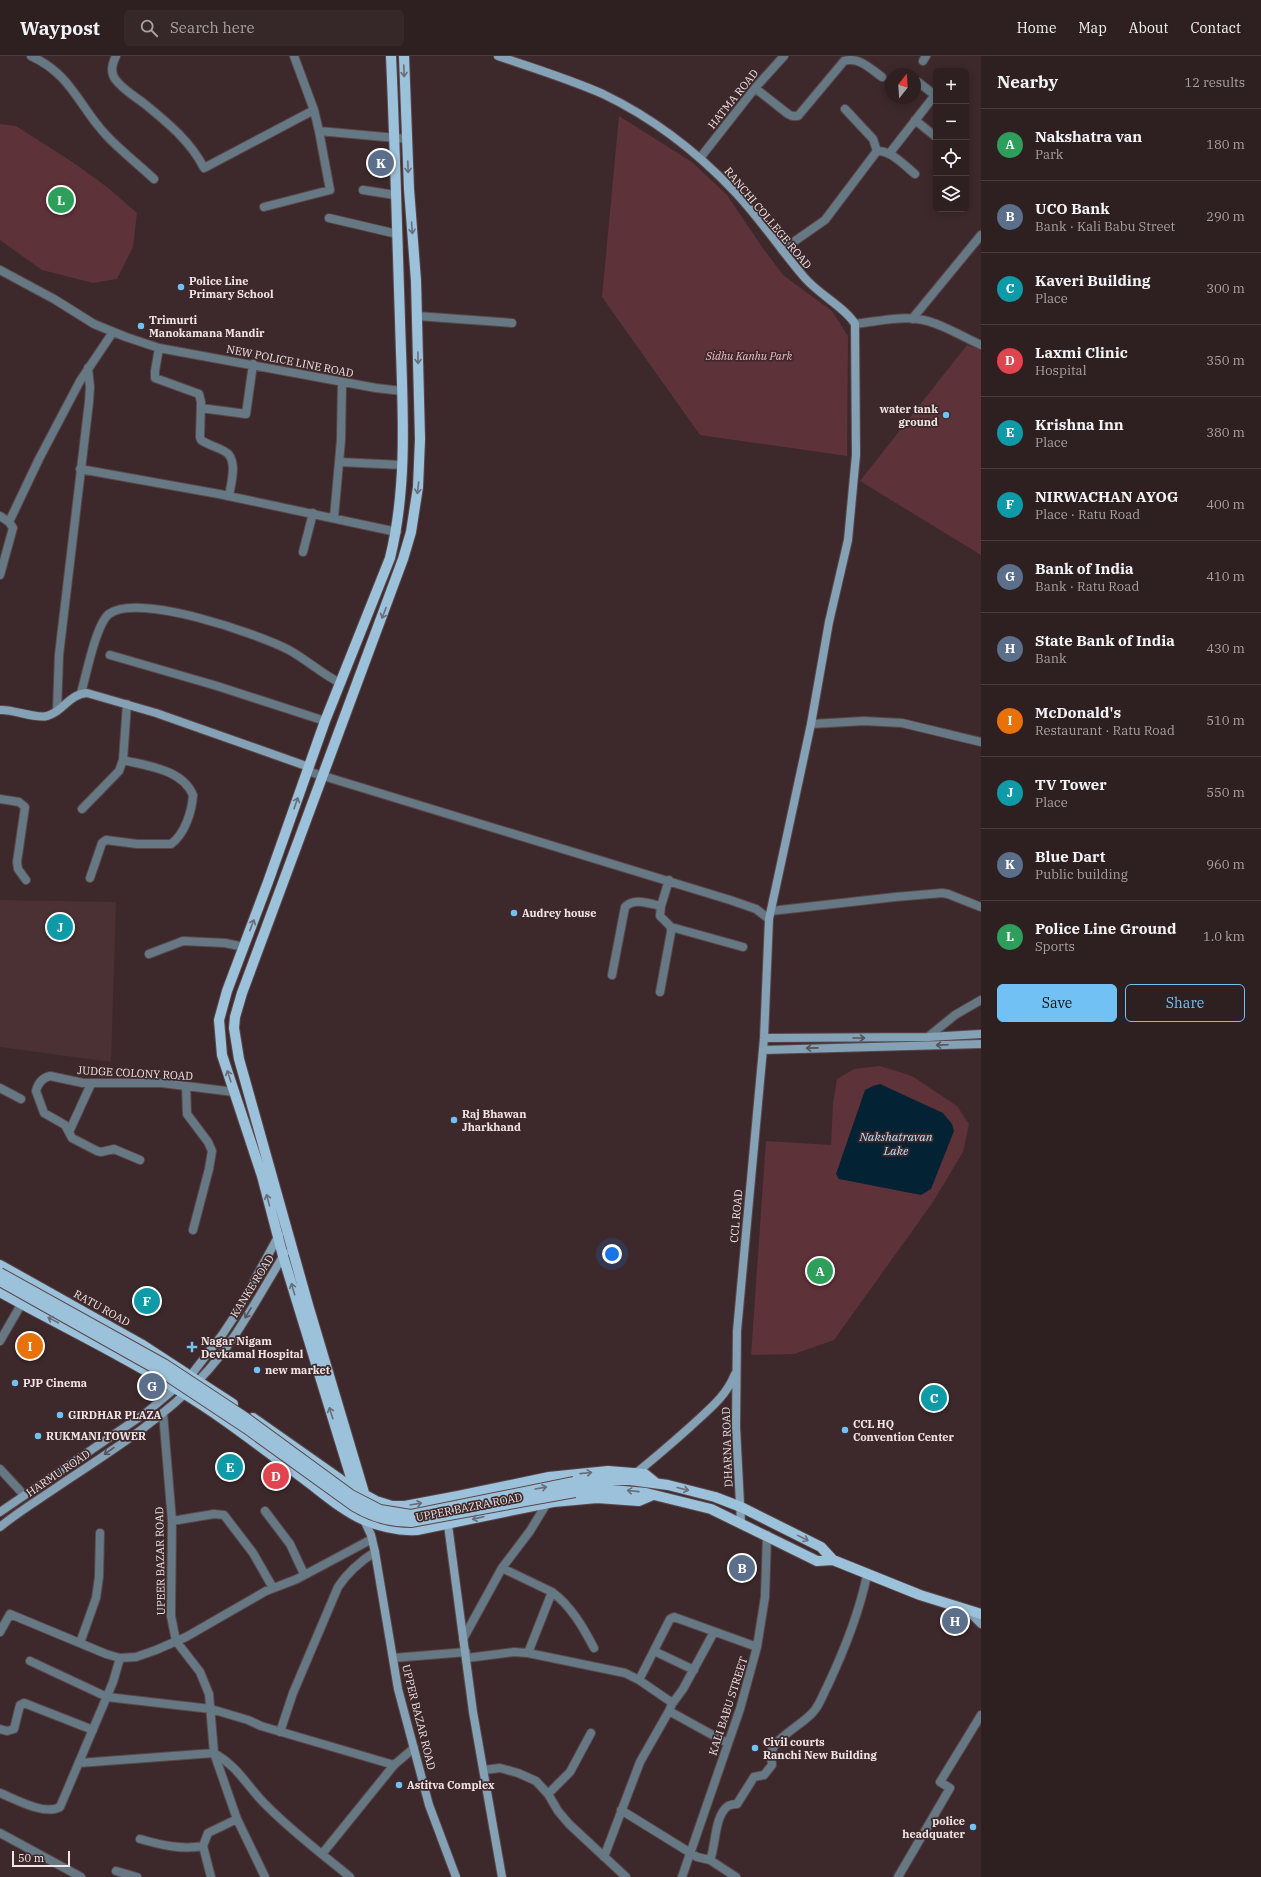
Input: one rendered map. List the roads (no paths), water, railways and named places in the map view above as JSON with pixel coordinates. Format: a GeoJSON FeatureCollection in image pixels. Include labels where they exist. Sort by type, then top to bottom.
{"type":"FeatureCollection","features":[{"type":"Feature","properties":{"kind":"main road","name":"UPPER BAZAR ROAD"},"geometry":{"type":"LineString","coordinates":[[368,1521],[354,1489],[283,1256],[262,1176],[222,1055],[219,1020],[227,991],[325,721],[390,558],[397,532],[401,501],[402,391],[391,56]]}},
{"type":"Feature","properties":{"kind":"main road","name":"UPPER BAZAR ROAD"},"geometry":{"type":"LineString","coordinates":[[368,1521],[366,1496],[285,1224],[240,1059],[234,1028],[242,993],[392,592],[411,532],[420,463],[417,316],[404,56]]}},
{"type":"Feature","properties":{"kind":"main road","name":"RATU ROAD"},"geometry":{"type":"LineString","coordinates":[[0,1264],[141,1344],[195,1378]]}},
{"type":"Feature","properties":{"kind":"main road"},"geometry":{"type":"LineString","coordinates":[[0,1273],[164,1364],[246,1418],[351,1495],[380,1510],[411,1515],[616,1480],[656,1483],[715,1497],[821,1547],[833,1560],[867,1575],[981,1614]]}},
{"type":"Feature","properties":{"kind":"main road"},"geometry":{"type":"LineString","coordinates":[[0,1281],[160,1371],[246,1428],[354,1506],[373,1516],[386,1520],[411,1522],[575,1487],[653,1494],[711,1509],[767,1535],[817,1561],[833,1560]]}},
{"type":"Feature","properties":{"kind":"main road"},"geometry":{"type":"LineString","coordinates":[[0,1292],[181,1391]]}},
{"type":"Feature","properties":{"kind":"main road","name":"UPPER BAZRA ROAD"},"geometry":{"type":"LineString","coordinates":[[195,1378],[354,1489],[383,1504],[405,1506],[549,1477],[608,1471],[636,1472],[645,1474],[656,1483]]}},
{"type":"Feature","properties":{"kind":"main road","name":"UPPER BAZRA ROAD"},"geometry":{"type":"LineString","coordinates":[[181,1391],[253,1441],[340,1505],[368,1521],[389,1528],[406,1531],[448,1525],[547,1503],[597,1498],[639,1501],[653,1494]]}},
{"type":"Feature","properties":{"kind":"street"},"geometry":{"type":"LineString","coordinates":[[31,56],[61,75],[106,135],[154,179]]}},
{"type":"Feature","properties":{"kind":"street"},"geometry":{"type":"LineString","coordinates":[[116,56],[112,64],[114,78],[182,137],[198,156],[204,168],[314,110]]}},
{"type":"Feature","properties":{"kind":"street"},"geometry":{"type":"LineString","coordinates":[[264,207],[330,190],[320,131],[314,110],[294,56]]}},
{"type":"Feature","properties":{"kind":"street","name":"RANCHI COLLEGE ROAD"},"geometry":{"type":"LineString","coordinates":[[498,56],[557,76],[602,94],[658,125],[700,158],[735,192],[812,286],[847,314],[855,324]]}},
{"type":"Feature","properties":{"kind":"street","name":"HATMA ROAD"},"geometry":{"type":"LineString","coordinates":[[700,158],[755,88],[784,56]]}},
{"type":"Feature","properties":{"kind":"street"},"geometry":{"type":"LineString","coordinates":[[755,88],[788,114],[798,116],[844,61],[850,58],[858,59],[882,77]]}},
{"type":"Feature","properties":{"kind":"street"},"geometry":{"type":"LineString","coordinates":[[921,84],[933,93]]}},
{"type":"Feature","properties":{"kind":"street"},"geometry":{"type":"LineString","coordinates":[[889,154],[933,99]]}},
{"type":"Feature","properties":{"kind":"street"},"geometry":{"type":"LineString","coordinates":[[845,109],[873,139],[877,151]]}},
{"type":"Feature","properties":{"kind":"street"},"geometry":{"type":"LineString","coordinates":[[915,120],[933,135]]}},
{"type":"Feature","properties":{"kind":"street"},"geometry":{"type":"LineString","coordinates":[[320,131],[407,140]]}},
{"type":"Feature","properties":{"kind":"street"},"geometry":{"type":"LineString","coordinates":[[782,250],[825,220],[877,151],[882,150],[889,154],[915,174]]}},
{"type":"Feature","properties":{"kind":"street"},"geometry":{"type":"LineString","coordinates":[[363,190],[395,195]]}},
{"type":"Feature","properties":{"kind":"street"},"geometry":{"type":"LineString","coordinates":[[329,218],[397,234]]}},
{"type":"Feature","properties":{"kind":"street"},"geometry":{"type":"LineString","coordinates":[[912,319],[981,235]]}},
{"type":"Feature","properties":{"kind":"street","name":"NEW POLICE LINE ROAD"},"geometry":{"type":"LineString","coordinates":[[0,270],[54,299],[94,324],[159,348],[254,364],[342,382],[402,391]]}},
{"type":"Feature","properties":{"kind":"street"},"geometry":{"type":"LineString","coordinates":[[417,316],[512,323]]}},
{"type":"Feature","properties":{"kind":"street"},"geometry":{"type":"LineString","coordinates":[[855,324],[912,319],[929,322],[981,345]]}},
{"type":"Feature","properties":{"kind":"street","name":"CCL ROAD"},"geometry":{"type":"LineString","coordinates":[[636,1472],[657,1457],[718,1402],[730,1386],[737,1370],[738,1324],[764,1038],[770,915],[811,724],[829,622],[848,540],[852,513],[856,455],[855,324]]}},
{"type":"Feature","properties":{"kind":"street"},"geometry":{"type":"LineString","coordinates":[[9,522],[39,459],[80,381],[113,332]]}},
{"type":"Feature","properties":{"kind":"street"},"geometry":{"type":"LineString","coordinates":[[159,348],[155,378],[196,392],[201,398],[201,440],[227,452],[230,457],[232,474],[229,496]]}},
{"type":"Feature","properties":{"kind":"street"},"geometry":{"type":"LineString","coordinates":[[201,408],[246,414],[254,364]]}},
{"type":"Feature","properties":{"kind":"street"},"geometry":{"type":"LineString","coordinates":[[57,711],[60,647],[90,387],[88,368]]}},
{"type":"Feature","properties":{"kind":"street"},"geometry":{"type":"LineString","coordinates":[[334,518],[339,462],[342,382]]}},
{"type":"Feature","properties":{"kind":"street"},"geometry":{"type":"LineString","coordinates":[[339,462],[402,466]]}},
{"type":"Feature","properties":{"kind":"street"},"geometry":{"type":"LineString","coordinates":[[80,469],[229,496],[397,532]]}},
{"type":"Feature","properties":{"kind":"street"},"geometry":{"type":"LineString","coordinates":[[303,552],[313,513]]}},
{"type":"Feature","properties":{"kind":"street"},"geometry":{"type":"LineString","coordinates":[[0,516],[9,522],[12,528],[12,533],[0,575]]}},
{"type":"Feature","properties":{"kind":"street"},"geometry":{"type":"LineString","coordinates":[[81,693],[100,626],[109,614],[127,607],[154,608],[235,628],[291,651],[322,673],[340,682]]}},
{"type":"Feature","properties":{"kind":"street"},"geometry":{"type":"LineString","coordinates":[[110,655],[216,686],[325,721]]}},
{"type":"Feature","properties":{"kind":"street"},"geometry":{"type":"LineString","coordinates":[[0,710],[8,710],[43,717],[57,711],[72,698],[81,693],[87,693],[126,704],[324,775],[669,880],[770,915],[895,896],[942,894],[952,895],[981,908]]}},
{"type":"Feature","properties":{"kind":"street"},"geometry":{"type":"LineString","coordinates":[[82,809],[117,775],[123,760],[126,704]]}},
{"type":"Feature","properties":{"kind":"street"},"geometry":{"type":"LineString","coordinates":[[811,724],[864,721],[902,723],[981,742]]}},
{"type":"Feature","properties":{"kind":"street"},"geometry":{"type":"LineString","coordinates":[[90,878],[102,843],[106,840],[137,844],[171,844],[180,835],[190,809],[193,794],[179,777],[155,768],[123,760]]}},
{"type":"Feature","properties":{"kind":"street"},"geometry":{"type":"LineString","coordinates":[[0,799],[19,802],[25,807],[17,862],[20,874],[26,880]]}},
{"type":"Feature","properties":{"kind":"street"},"geometry":{"type":"LineString","coordinates":[[669,880],[661,906],[660,916],[671,927],[743,947]]}},
{"type":"Feature","properties":{"kind":"street"},"geometry":{"type":"LineString","coordinates":[[612,975],[625,907],[629,903],[635,901],[661,906]]}},
{"type":"Feature","properties":{"kind":"street"},"geometry":{"type":"LineString","coordinates":[[660,992],[671,927]]}},
{"type":"Feature","properties":{"kind":"street"},"geometry":{"type":"LineString","coordinates":[[148,954],[183,941],[225,942],[244,947]]}},
{"type":"Feature","properties":{"kind":"street"},"geometry":{"type":"LineString","coordinates":[[928,1037],[954,1015],[981,1000]]}},
{"type":"Feature","properties":{"kind":"street"},"geometry":{"type":"LineString","coordinates":[[763,1050],[981,1045],[981,1034],[928,1037],[764,1038]]}},
{"type":"Feature","properties":{"kind":"street","name":"JUDGE COLONY ROAD"},"geometry":{"type":"LineString","coordinates":[[140,1160],[114,1149],[101,1152],[72,1138],[66,1125],[44,1113],[37,1096],[37,1086],[45,1077],[50,1076],[91,1084],[146,1082],[234,1092]]}},
{"type":"Feature","properties":{"kind":"street"},"geometry":{"type":"LineString","coordinates":[[69,1132],[91,1084]]}},
{"type":"Feature","properties":{"kind":"street"},"geometry":{"type":"LineString","coordinates":[[186,1086],[187,1114],[208,1142],[212,1151],[210,1169],[193,1230]]}},
{"type":"Feature","properties":{"kind":"street"},"geometry":{"type":"LineString","coordinates":[[0,1088],[21,1099]]}},
{"type":"Feature","properties":{"kind":"street","name":"KANKE ROAD"},"geometry":{"type":"LineString","coordinates":[[195,1378],[236,1314],[285,1224]]}},
{"type":"Feature","properties":{"kind":"street","name":"KANKE ROAD"},"geometry":{"type":"LineString","coordinates":[[181,1391],[217,1361],[291,1244]]}},
{"type":"Feature","properties":{"kind":"street"},"geometry":{"type":"LineString","coordinates":[[0,1341],[22,1303]]}},
{"type":"Feature","properties":{"kind":"street","name":"DHARNA ROAD"},"geometry":{"type":"LineString","coordinates":[[737,1370],[736,1426],[741,1523]]}},
{"type":"Feature","properties":{"kind":"street","name":"HARMU ROAD"},"geometry":{"type":"LineString","coordinates":[[0,1526],[22,1509],[60,1485],[163,1413],[181,1391]]}},
{"type":"Feature","properties":{"kind":"street","name":"HARMU ROAD"},"geometry":{"type":"LineString","coordinates":[[0,1512],[147,1412],[181,1391]]}},
{"type":"Feature","properties":{"kind":"street","name":"UPEER BAZAR ROAD"},"geometry":{"type":"LineString","coordinates":[[163,1413],[172,1521],[171,1616],[176,1641],[200,1672],[209,1694],[214,1753],[237,1819],[265,1877]]}},
{"type":"Feature","properties":{"kind":"street"},"geometry":{"type":"LineString","coordinates":[[0,1469],[24,1495]]}},
{"type":"Feature","properties":{"kind":"street"},"geometry":{"type":"LineString","coordinates":[[463,1639],[502,1568],[530,1531],[547,1503]]}},
{"type":"Feature","properties":{"kind":"street"},"geometry":{"type":"LineString","coordinates":[[265,1511],[290,1544],[304,1574]]}},
{"type":"Feature","properties":{"kind":"street"},"geometry":{"type":"LineString","coordinates":[[172,1521],[214,1514],[224,1515],[254,1553],[273,1588]]}},
{"type":"Feature","properties":{"kind":"street","name":"UPPER BAZAR ROAD"},"geometry":{"type":"LineString","coordinates":[[368,1521],[374,1529],[371,1537],[375,1552],[398,1689],[429,1804],[456,1877]]}},
{"type":"Feature","properties":{"kind":"street"},"geometry":{"type":"LineString","coordinates":[[448,1525],[473,1712],[484,1770],[494,1839],[502,1877]]}},
{"type":"Feature","properties":{"kind":"street"},"geometry":{"type":"LineString","coordinates":[[80,1643],[96,1598],[99,1578],[100,1533]]}},
{"type":"Feature","properties":{"kind":"street","name":"KALI BABU STREET"},"geometry":{"type":"LineString","coordinates":[[682,1877],[740,1709],[757,1647],[765,1596],[767,1535]]}},
{"type":"Feature","properties":{"kind":"street"},"geometry":{"type":"LineString","coordinates":[[0,1632],[10,1614],[120,1658],[136,1657],[176,1641],[371,1537]]}},
{"type":"Feature","properties":{"kind":"street"},"geometry":{"type":"LineString","coordinates":[[280,1732],[293,1693],[338,1587],[346,1575],[358,1563],[375,1552]]}},
{"type":"Feature","properties":{"kind":"street"},"geometry":{"type":"LineString","coordinates":[[502,1568],[552,1592],[564,1602],[584,1629],[594,1648]]}},
{"type":"Feature","properties":{"kind":"street"},"geometry":{"type":"LineString","coordinates":[[710,1860],[715,1845],[716,1831],[721,1816],[728,1806],[737,1804],[754,1777],[764,1775],[772,1765],[771,1753],[776,1743],[787,1733],[802,1724],[815,1710],[834,1672],[855,1619],[861,1602],[867,1575]]}},
{"type":"Feature","properties":{"kind":"street"},"geometry":{"type":"LineString","coordinates":[[528,1653],[552,1592]]}},
{"type":"Feature","properties":{"kind":"street"},"geometry":{"type":"LineString","coordinates":[[967,1610],[981,1624]]}},
{"type":"Feature","properties":{"kind":"street"},"geometry":{"type":"LineString","coordinates":[[639,1680],[670,1619],[674,1617],[757,1647]]}},
{"type":"Feature","properties":{"kind":"street"},"geometry":{"type":"LineString","coordinates":[[604,1857],[640,1762],[670,1708],[694,1670],[714,1632]]}},
{"type":"Feature","properties":{"kind":"street"},"geometry":{"type":"LineString","coordinates":[[654,1650],[694,1670]]}},
{"type":"Feature","properties":{"kind":"street"},"geometry":{"type":"LineString","coordinates":[[393,1658],[514,1652],[528,1653],[621,1672],[639,1680],[670,1708],[727,1743]]}},
{"type":"Feature","properties":{"kind":"street"},"geometry":{"type":"LineString","coordinates":[[0,1794],[44,1810],[57,1809],[60,1807],[113,1682],[120,1658]]}},
{"type":"Feature","properties":{"kind":"street"},"geometry":{"type":"LineString","coordinates":[[30,1661],[106,1697],[211,1709],[248,1720],[280,1732],[394,1764]]}},
{"type":"Feature","properties":{"kind":"street"},"geometry":{"type":"LineString","coordinates":[[0,1728],[7,1731],[14,1729],[20,1705],[24,1703],[93,1730]]}},
{"type":"Feature","properties":{"kind":"street"},"geometry":{"type":"LineString","coordinates":[[898,1877],[950,1788],[940,1782],[981,1715]]}},
{"type":"Feature","properties":{"kind":"street"},"geometry":{"type":"LineString","coordinates":[[548,1794],[570,1772],[591,1733]]}},
{"type":"Feature","properties":{"kind":"street"},"geometry":{"type":"LineString","coordinates":[[322,1854],[394,1764],[414,1748]]}},
{"type":"Feature","properties":{"kind":"street"},"geometry":{"type":"LineString","coordinates":[[79,1762],[214,1753],[236,1768],[266,1805],[292,1831],[350,1877]]}},
{"type":"Feature","properties":{"kind":"street"},"geometry":{"type":"LineString","coordinates":[[484,1770],[500,1768],[518,1773],[536,1781],[548,1794],[558,1811],[569,1824],[626,1877]]}},
{"type":"Feature","properties":{"kind":"street"},"geometry":{"type":"LineString","coordinates":[[621,1810],[697,1857],[710,1860],[736,1877]]}},
{"type":"Feature","properties":{"kind":"street"},"geometry":{"type":"LineString","coordinates":[[211,1877],[203,1846],[208,1833],[237,1819]]}},
{"type":"Feature","properties":{"kind":"street"},"geometry":{"type":"LineString","coordinates":[[0,1833],[81,1877]]}},
{"type":"Feature","properties":{"kind":"street"},"geometry":{"type":"LineString","coordinates":[[140,1839],[160,1845],[190,1848],[203,1846]]}},
{"type":"Feature","properties":{"kind":"street"},"geometry":{"type":"LineString","coordinates":[[116,1871],[137,1877]]}},
{"type":"Feature","properties":{"kind":"water","name":"Nakshatravan Lake"},"geometry":{"type":"Polygon","coordinates":[[[880,1084],[943,1113],[952,1124],[954,1131],[931,1189],[921,1195],[839,1179],[836,1174],[865,1090],[880,1084]]]}},
{"type":"Feature","properties":{"kind":"place","name":"Blue Dart"},"geometry":{"type":"Point","coordinates":[381,163]}},
{"type":"Feature","properties":{"kind":"place","name":"Police Line Ground"},"geometry":{"type":"Point","coordinates":[61,200]}},
{"type":"Feature","properties":{"kind":"place","name":"Police Line Primary School"},"geometry":{"type":"Point","coordinates":[181,287]}},
{"type":"Feature","properties":{"kind":"place","name":"Trimurti Manokamana Mandir"},"geometry":{"type":"Point","coordinates":[141,326]}},
{"type":"Feature","properties":{"kind":"place","name":"water tank ground"},"geometry":{"type":"Point","coordinates":[946,415]}},
{"type":"Feature","properties":{"kind":"place","name":"Audrey house"},"geometry":{"type":"Point","coordinates":[514,913]}},
{"type":"Feature","properties":{"kind":"place","name":"TV Tower"},"geometry":{"type":"Point","coordinates":[60,927]}},
{"type":"Feature","properties":{"kind":"place","name":"Raj Bhawan Jharkhand"},"geometry":{"type":"Point","coordinates":[454,1120]}},
{"type":"Feature","properties":{"kind":"place","name":"Nakshatra van"},"geometry":{"type":"Point","coordinates":[820,1271]}},
{"type":"Feature","properties":{"kind":"place","name":"NIRWACHAN AYOG"},"geometry":{"type":"Point","coordinates":[147,1301]}},
{"type":"Feature","properties":{"kind":"place","name":"McDonald's"},"geometry":{"type":"Point","coordinates":[30,1346]}},
{"type":"Feature","properties":{"kind":"place","name":"Nagar Nigam Devkamal Hospital"},"geometry":{"type":"Point","coordinates":[192,1347]}},
{"type":"Feature","properties":{"kind":"place","name":"new market"},"geometry":{"type":"Point","coordinates":[257,1370]}},
{"type":"Feature","properties":{"kind":"place","name":"PJP Cinema"},"geometry":{"type":"Point","coordinates":[15,1383]}},
{"type":"Feature","properties":{"kind":"place","name":"Bank of India"},"geometry":{"type":"Point","coordinates":[152,1386]}},
{"type":"Feature","properties":{"kind":"place","name":"Kaveri Building"},"geometry":{"type":"Point","coordinates":[934,1398]}},
{"type":"Feature","properties":{"kind":"place","name":"GIRDHAR PLAZA"},"geometry":{"type":"Point","coordinates":[60,1415]}},
{"type":"Feature","properties":{"kind":"place","name":"CCL HQ Convention Center"},"geometry":{"type":"Point","coordinates":[845,1430]}},
{"type":"Feature","properties":{"kind":"place","name":"RUKMANI TOWER"},"geometry":{"type":"Point","coordinates":[38,1436]}},
{"type":"Feature","properties":{"kind":"place","name":"Krishna Inn"},"geometry":{"type":"Point","coordinates":[230,1467]}},
{"type":"Feature","properties":{"kind":"place","name":"Laxmi Clinic"},"geometry":{"type":"Point","coordinates":[276,1476]}},
{"type":"Feature","properties":{"kind":"place","name":"UCO Bank"},"geometry":{"type":"Point","coordinates":[742,1568]}},
{"type":"Feature","properties":{"kind":"place","name":"State Bank of India"},"geometry":{"type":"Point","coordinates":[955,1621]}},
{"type":"Feature","properties":{"kind":"place","name":"Civil courts Ranchi New Building"},"geometry":{"type":"Point","coordinates":[755,1748]}},
{"type":"Feature","properties":{"kind":"place","name":"Astitva Complex"},"geometry":{"type":"Point","coordinates":[399,1785]}},
{"type":"Feature","properties":{"kind":"place","name":"police headquater"},"geometry":{"type":"Point","coordinates":[973,1827]}},
{"type":"Feature","properties":{"kind":"park label","name":"Sidhu Kanhu Park"},"geometry":{"type":"Point","coordinates":[749,356]}}]}
